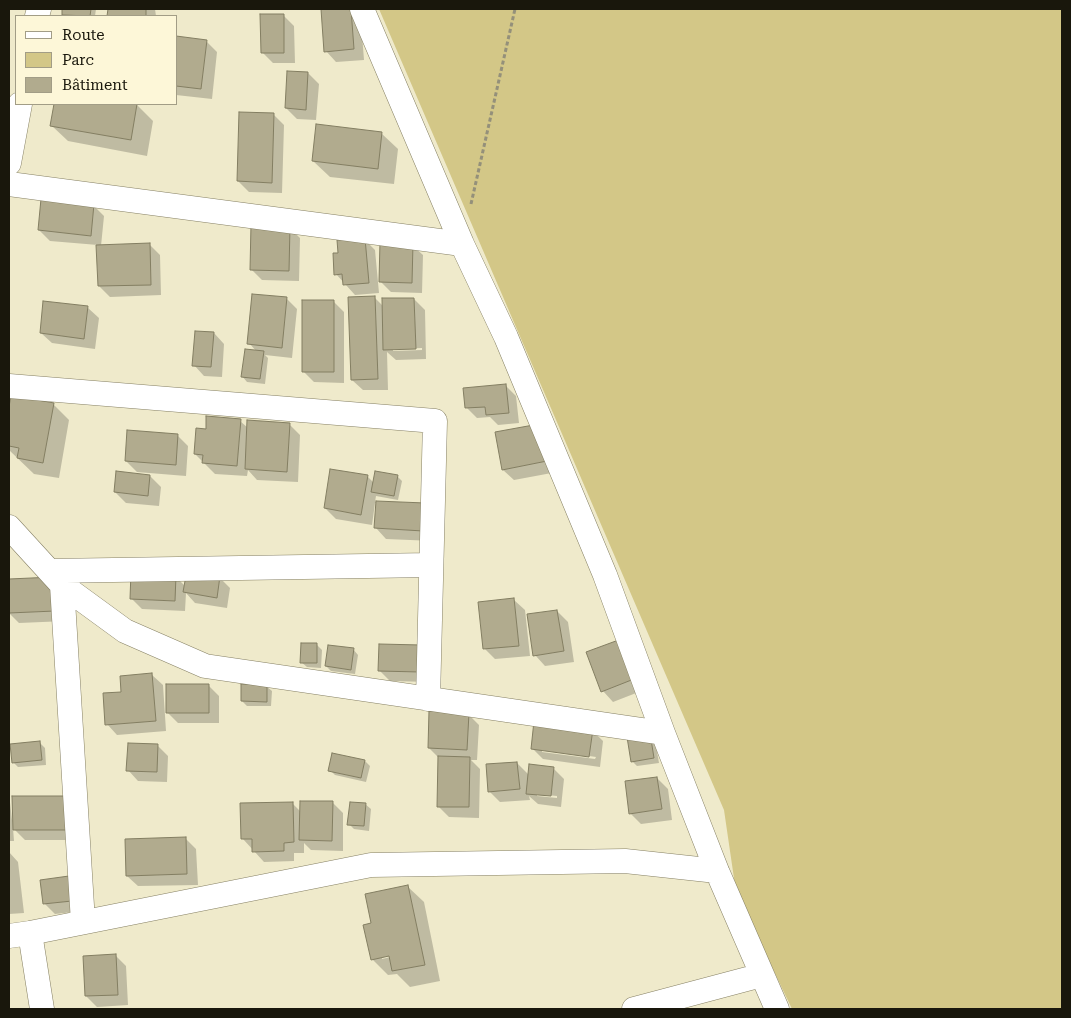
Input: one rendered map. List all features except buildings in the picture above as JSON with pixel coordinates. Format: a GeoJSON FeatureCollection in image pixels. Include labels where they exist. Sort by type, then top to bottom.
{"type":"FeatureCollection","features":[{"type":"Feature","properties":{"kind":"street"},"geometry":{"type":"LineString","coordinates":[[362,9],[462,244],[506,337],[601,566],[717,871],[777,1009]]}},
{"type":"Feature","properties":{"kind":"street"},"geometry":{"type":"LineString","coordinates":[[9,163],[20,105]]}},
{"type":"Feature","properties":{"kind":"street"},"geometry":{"type":"LineString","coordinates":[[9,184],[462,244]]}},
{"type":"Feature","properties":{"kind":"street"},"geometry":{"type":"LineString","coordinates":[[9,386],[435,421],[428,699]]}},
{"type":"Feature","properties":{"kind":"street"},"geometry":{"type":"LineString","coordinates":[[9,527],[56,578],[125,631],[205,666],[663,733]]}},
{"type":"Feature","properties":{"kind":"street"},"geometry":{"type":"LineString","coordinates":[[56,578],[432,565]]}},
{"type":"Feature","properties":{"kind":"street"},"geometry":{"type":"LineString","coordinates":[[56,578],[83,922]]}},
{"type":"Feature","properties":{"kind":"street"},"geometry":{"type":"LineString","coordinates":[[42,1009],[19,934],[371,865],[625,861],[717,871]]}},
{"type":"Feature","properties":{"kind":"street"},"geometry":{"type":"LineString","coordinates":[[634,1009],[762,974]]}},
{"type":"Feature","properties":{"kind":"path"},"geometry":{"type":"LineString","coordinates":[[471,206],[515,9]]}},
{"type":"Feature","properties":{"kind":"green space"},"geometry":{"type":"Polygon","coordinates":[[[379,9],[1062,9],[1062,1009],[792,1009],[736,892],[724,810],[379,9]]]}}]}
